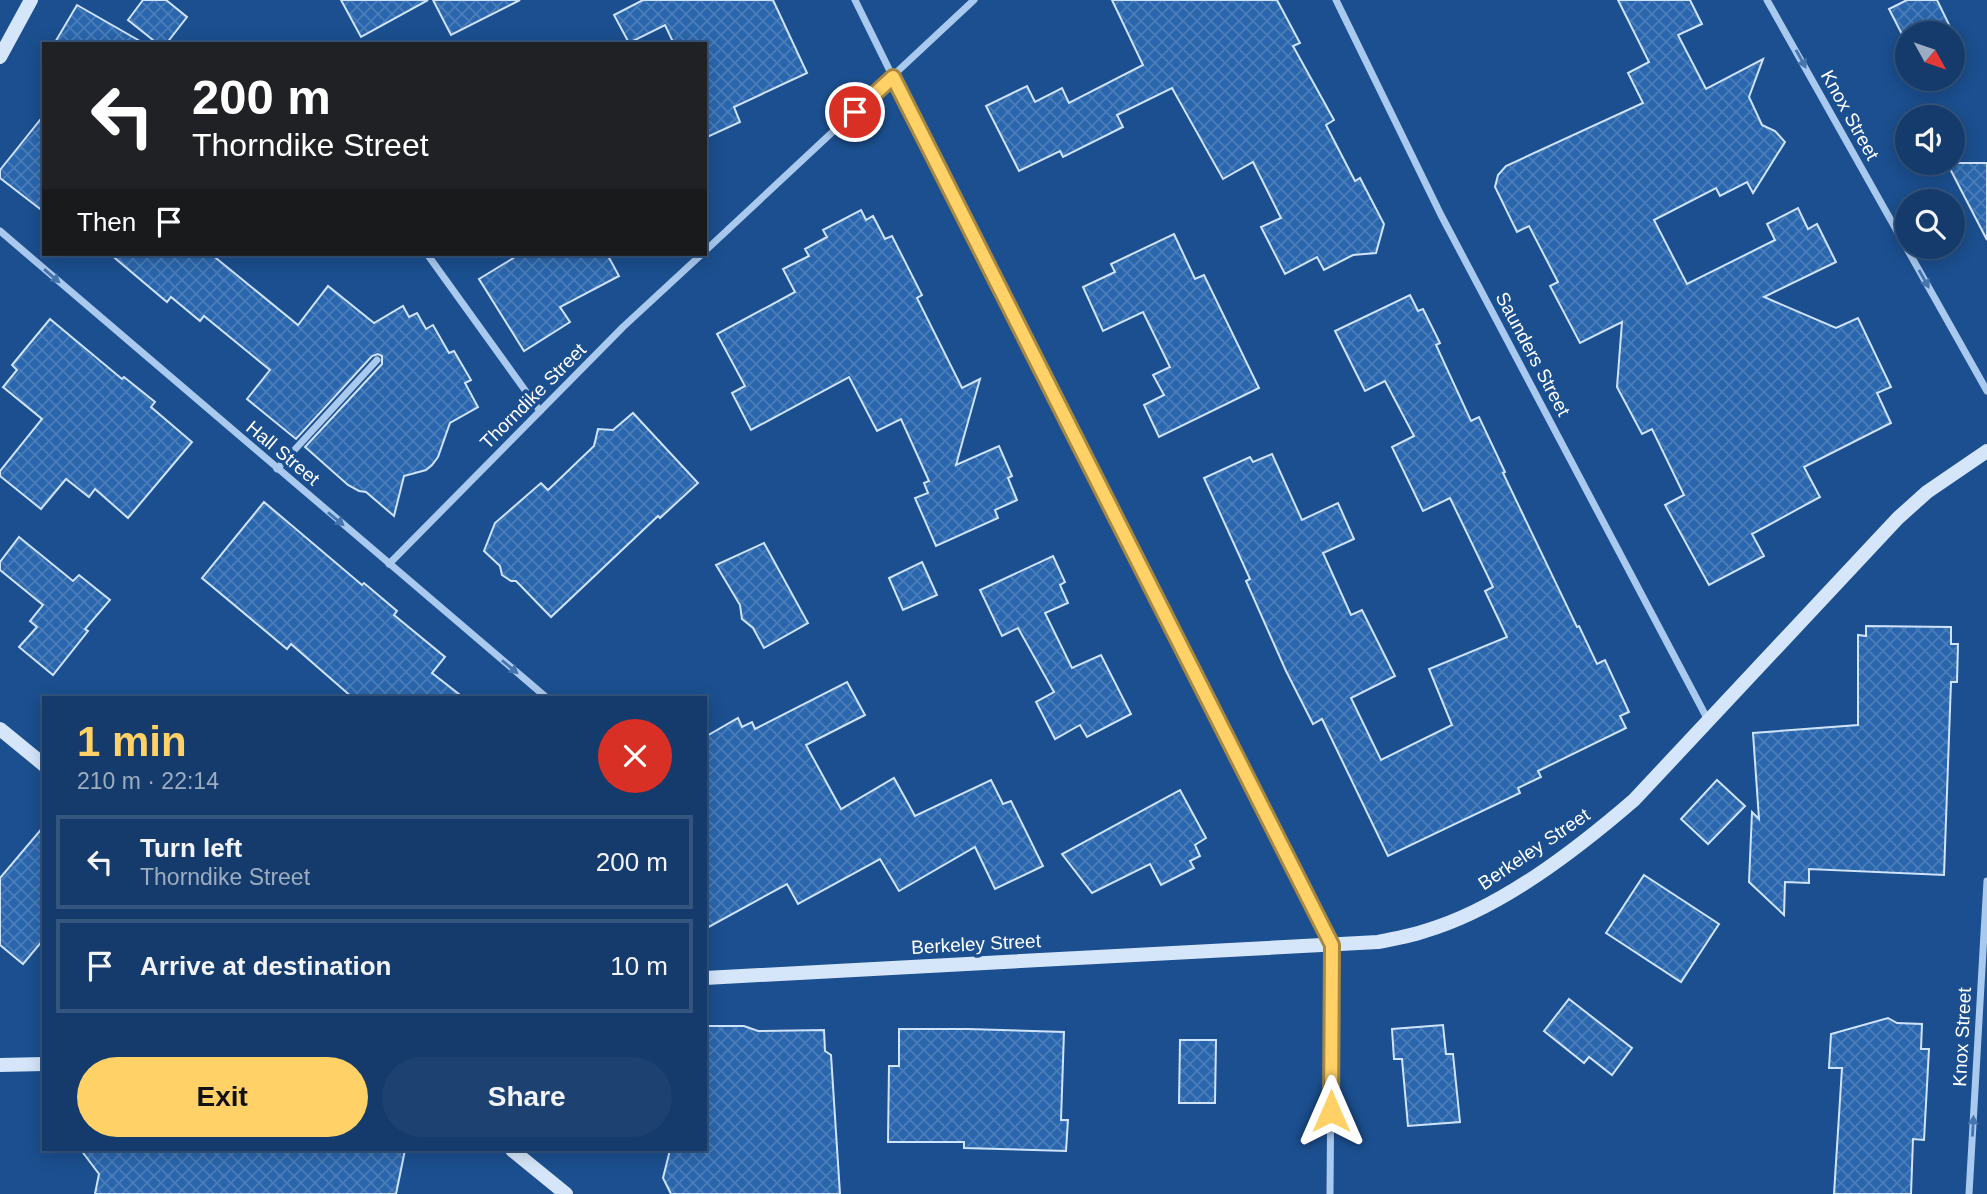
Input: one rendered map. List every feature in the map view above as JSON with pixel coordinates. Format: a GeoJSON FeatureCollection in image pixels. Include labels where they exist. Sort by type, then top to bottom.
{"type":"FeatureCollection","features":[{"type":"Feature","properties":{"kind":"street"},"geometry":{"type":"LineString","coordinates":[[0,57],[31,0]]}},
{"type":"Feature","properties":{"kind":"street"},"geometry":{"type":"LineString","coordinates":[[855,0],[1332,945],[1330,1194]]}},
{"type":"Feature","properties":{"kind":"street","name":"Thorndike Street"},"geometry":{"type":"LineString","coordinates":[[707,249],[974,0]]}},
{"type":"Feature","properties":{"kind":"street","name":"Saunders Street"},"geometry":{"type":"LineString","coordinates":[[1336,0],[1441,215],[1707,720]]}},
{"type":"Feature","properties":{"kind":"street","name":"Knox Street"},"geometry":{"type":"LineString","coordinates":[[1767,0],[1987,391]]}},
{"type":"Feature","properties":{"kind":"street","name":"Hall Street"},"geometry":{"type":"LineString","coordinates":[[0,231],[545,696]]}},
{"type":"Feature","properties":{"kind":"street"},"geometry":{"type":"LineString","coordinates":[[428,256],[540,411]]}},
{"type":"Feature","properties":{"kind":"street","name":"Thorndike Street"},"geometry":{"type":"LineString","coordinates":[[389,564],[623,327],[700,256]]}},
{"type":"Feature","properties":{"kind":"street"},"geometry":{"type":"LineString","coordinates":[[277,469],[377,360]]}},
{"type":"Feature","properties":{"kind":"street","name":"Berkeley Street"},"geometry":{"type":"LineString","coordinates":[[707,976],[1332,945],[1378,942],[1427,931],[1512,891],[1589,839],[1634,800],[1898,518],[1927,492],[1987,451]]}},
{"type":"Feature","properties":{"kind":"street"},"geometry":{"type":"LineString","coordinates":[[0,729],[42,763]]}},
{"type":"Feature","properties":{"kind":"street","name":"Knox Street"},"geometry":{"type":"LineString","coordinates":[[1969,1194],[1987,881]]}},
{"type":"Feature","properties":{"kind":"street"},"geometry":{"type":"LineString","coordinates":[[0,1065],[42,1064]]}},
{"type":"Feature","properties":{"kind":"street"},"geometry":{"type":"LineString","coordinates":[[513,1151],[548,1187],[566,1194]]}},
{"type":"Feature","properties":{"kind":"building"},"geometry":{"type":"Polygon","coordinates":[[[143,0],[166,0],[187,17],[168,42],[156,42],[128,20],[143,0]]]}},
{"type":"Feature","properties":{"kind":"building"},"geometry":{"type":"Polygon","coordinates":[[[341,0],[428,0],[361,37],[341,0]]]}},
{"type":"Feature","properties":{"kind":"building"},"geometry":{"type":"Polygon","coordinates":[[[433,0],[520,0],[451,35],[433,0]]]}},
{"type":"Feature","properties":{"kind":"building"},"geometry":{"type":"Polygon","coordinates":[[[643,0],[773,0],[807,73],[734,107],[740,122],[707,137],[707,42],[673,42],[665,25],[628,42],[614,15],[643,0]]]}},
{"type":"Feature","properties":{"kind":"building"},"geometry":{"type":"Polygon","coordinates":[[[1112,0],[1277,0],[1300,43],[1293,46],[1334,120],[1326,125],[1355,181],[1360,178],[1384,224],[1376,253],[1353,255],[1324,270],[1317,257],[1285,274],[1261,227],[1281,218],[1253,162],[1223,179],[1172,88],[1117,115],[1123,127],[1063,157],[1060,151],[1019,171],[986,106],[1027,86],[1035,102],[1062,88],[1069,103],[1143,65],[1112,0]]]}},
{"type":"Feature","properties":{"kind":"building"},"geometry":{"type":"Polygon","coordinates":[[[1618,0],[1690,0],[1702,24],[1678,35],[1706,89],[1763,59],[1749,97],[1762,125],[1775,131],[1785,142],[1753,193],[1747,182],[1720,196],[1716,188],[1654,220],[1687,284],[1775,240],[1767,224],[1798,208],[1808,229],[1817,224],[1836,262],[1764,297],[1836,328],[1858,318],[1891,387],[1877,393],[1891,423],[1804,467],[1820,497],[1752,534],[1764,556],[1709,585],[1665,505],[1684,495],[1652,429],[1642,434],[1617,387],[1622,322],[1580,343],[1550,286],[1558,282],[1529,226],[1517,232],[1495,187],[1498,175],[1506,166],[1643,103],[1628,73],[1649,62],[1618,0]]]}},
{"type":"Feature","properties":{"kind":"building"},"geometry":{"type":"Polygon","coordinates":[[[1907,0],[1937,0],[1947,21],[1895,21],[1889,9],[1907,0]]]}},
{"type":"Feature","properties":{"kind":"building"},"geometry":{"type":"Polygon","coordinates":[[[77,5],[142,42],[55,42],[77,5]]]}},
{"type":"Feature","properties":{"kind":"building"},"geometry":{"type":"Polygon","coordinates":[[[42,118],[42,210],[0,178],[0,170],[42,118]]]}},
{"type":"Feature","properties":{"kind":"building"},"geometry":{"type":"Polygon","coordinates":[[[1965,163],[1987,163],[1987,240],[1965,198],[1965,189],[1961,189],[1953,175],[1965,175],[1965,163]]]}},
{"type":"Feature","properties":{"kind":"building"},"geometry":{"type":"Polygon","coordinates":[[[861,210],[866,220],[873,216],[885,239],[892,236],[922,295],[917,298],[962,388],[980,379],[956,465],[999,446],[1012,476],[1008,478],[1017,500],[995,510],[998,518],[936,546],[915,498],[928,493],[924,483],[929,481],[901,419],[877,431],[849,377],[751,430],[732,393],[745,386],[717,334],[795,292],[783,269],[809,256],[805,249],[827,237],[823,230],[861,210]]]}},
{"type":"Feature","properties":{"kind":"building"},"geometry":{"type":"Polygon","coordinates":[[[1174,234],[1195,279],[1204,275],[1259,388],[1159,437],[1144,405],[1164,395],[1153,375],[1170,367],[1143,312],[1103,331],[1083,287],[1115,272],[1111,264],[1174,234]]]}},
{"type":"Feature","properties":{"kind":"building"},"geometry":{"type":"Polygon","coordinates":[[[112,256],[213,256],[298,325],[328,286],[374,323],[403,306],[409,317],[417,313],[426,329],[433,325],[449,353],[454,351],[471,380],[465,383],[478,407],[450,423],[438,457],[432,465],[426,470],[404,476],[394,516],[366,492],[348,485],[305,447],[382,364],[382,356],[372,356],[296,439],[247,399],[270,370],[204,316],[200,321],[171,297],[167,302],[112,256]]]}},
{"type":"Feature","properties":{"kind":"building"},"geometry":{"type":"Polygon","coordinates":[[[517,256],[608,256],[619,276],[560,307],[570,322],[524,351],[479,279],[517,256]]]}},
{"type":"Feature","properties":{"kind":"building"},"geometry":{"type":"Polygon","coordinates":[[[1410,295],[1418,311],[1423,309],[1440,343],[1436,345],[1471,421],[1479,417],[1577,627],[1579,626],[1597,664],[1605,660],[1629,712],[1620,716],[1626,728],[1538,771],[1541,777],[1518,788],[1520,793],[1388,856],[1322,719],[1313,724],[1286,671],[1246,581],[1250,579],[1204,478],[1250,457],[1253,462],[1272,454],[1302,520],[1338,503],[1354,539],[1323,553],[1351,615],[1362,610],[1395,676],[1351,698],[1381,760],[1452,725],[1429,669],[1507,637],[1485,591],[1493,587],[1450,498],[1423,511],[1392,447],[1414,436],[1385,381],[1365,391],[1335,331],[1410,295]]]}},
{"type":"Feature","properties":{"kind":"building"},"geometry":{"type":"Polygon","coordinates":[[[50,319],[122,379],[124,377],[155,402],[151,407],[192,442],[128,518],[95,489],[89,497],[66,479],[41,509],[0,476],[0,471],[42,419],[3,387],[17,370],[12,365],[50,319]]]}},
{"type":"Feature","properties":{"kind":"building"},"geometry":{"type":"Polygon","coordinates":[[[633,413],[698,483],[660,518],[658,516],[551,617],[516,581],[502,575],[500,566],[484,551],[495,523],[541,483],[548,490],[594,446],[598,429],[613,430],[633,413]]]}},
{"type":"Feature","properties":{"kind":"building"},"geometry":{"type":"Polygon","coordinates":[[[264,502],[397,611],[394,615],[445,657],[432,673],[461,696],[351,696],[291,644],[287,649],[202,578],[264,502]]]}},
{"type":"Feature","properties":{"kind":"building"},"geometry":{"type":"Polygon","coordinates":[[[19,537],[73,581],[79,575],[110,600],[85,629],[88,631],[53,675],[19,647],[37,627],[30,621],[43,605],[0,570],[0,562],[19,537]]]}},
{"type":"Feature","properties":{"kind":"building"},"geometry":{"type":"Polygon","coordinates":[[[764,543],[808,623],[764,648],[753,628],[742,619],[740,605],[716,565],[764,543]]]}},
{"type":"Feature","properties":{"kind":"building"},"geometry":{"type":"Polygon","coordinates":[[[1053,556],[1065,582],[1060,585],[1068,603],[1045,613],[1072,668],[1101,655],[1131,714],[1087,737],[1080,725],[1055,739],[1036,702],[1054,692],[1018,628],[1002,636],[980,590],[1053,556]]]}},
{"type":"Feature","properties":{"kind":"building"},"geometry":{"type":"Polygon","coordinates":[[[922,562],[937,595],[903,610],[889,578],[922,562]]]}},
{"type":"Feature","properties":{"kind":"building"},"geometry":{"type":"Polygon","coordinates":[[[1866,626],[1951,627],[1951,644],[1958,644],[1957,682],[1951,682],[1944,875],[1809,869],[1809,883],[1785,882],[1784,915],[1749,882],[1752,812],[1759,819],[1753,733],[1858,725],[1858,635],[1866,636],[1866,626]]]}},
{"type":"Feature","properties":{"kind":"building"},"geometry":{"type":"Polygon","coordinates":[[[847,682],[865,715],[806,745],[841,809],[894,778],[915,816],[991,780],[1003,804],[1011,801],[1043,866],[995,889],[975,847],[899,891],[880,859],[798,904],[787,884],[707,928],[707,736],[738,718],[742,727],[752,722],[755,729],[847,682]]]}},
{"type":"Feature","properties":{"kind":"building"},"geometry":{"type":"Polygon","coordinates":[[[1717,780],[1745,806],[1708,844],[1681,819],[1717,780]]]}},
{"type":"Feature","properties":{"kind":"building"},"geometry":{"type":"Polygon","coordinates":[[[1180,790],[1206,838],[1195,845],[1200,856],[1190,861],[1194,868],[1161,885],[1150,864],[1092,893],[1062,854],[1180,790]]]}},
{"type":"Feature","properties":{"kind":"building"},"geometry":{"type":"Polygon","coordinates":[[[42,828],[42,941],[23,964],[0,945],[0,878],[42,828]]]}},
{"type":"Feature","properties":{"kind":"building"},"geometry":{"type":"Polygon","coordinates":[[[1644,875],[1719,924],[1681,982],[1606,933],[1644,875]]]}},
{"type":"Feature","properties":{"kind":"building"},"geometry":{"type":"Polygon","coordinates":[[[1569,999],[1632,1048],[1612,1075],[1589,1057],[1584,1063],[1544,1031],[1569,999]]]}},
{"type":"Feature","properties":{"kind":"building"},"geometry":{"type":"Polygon","coordinates":[[[1888,1018],[1897,1023],[1922,1024],[1921,1049],[1929,1049],[1924,1140],[1913,1139],[1911,1194],[1834,1194],[1842,1068],[1829,1068],[1831,1034],[1888,1018]]]}},
{"type":"Feature","properties":{"kind":"building"},"geometry":{"type":"Polygon","coordinates":[[[1443,1025],[1446,1054],[1453,1054],[1460,1122],[1408,1126],[1402,1059],[1394,1059],[1392,1029],[1443,1025]]]}},
{"type":"Feature","properties":{"kind":"building"},"geometry":{"type":"Polygon","coordinates":[[[707,1026],[744,1026],[758,1031],[824,1030],[825,1051],[831,1055],[840,1194],[671,1194],[663,1178],[670,1151],[707,1151],[707,1026]]]}},
{"type":"Feature","properties":{"kind":"building"},"geometry":{"type":"Polygon","coordinates":[[[899,1029],[1064,1032],[1061,1120],[1068,1120],[1066,1151],[964,1148],[964,1142],[888,1142],[889,1066],[899,1066],[899,1029]]]}},
{"type":"Feature","properties":{"kind":"building"},"geometry":{"type":"Polygon","coordinates":[[[1180,1040],[1216,1040],[1215,1103],[1179,1103],[1180,1040]]]}},
{"type":"Feature","properties":{"kind":"building"},"geometry":{"type":"Polygon","coordinates":[[[82,1151],[405,1151],[396,1194],[95,1194],[99,1174],[82,1151]]]}},
{"type":"Feature","properties":{"kind":"route"},"geometry":{"type":"LineString","coordinates":[[855,112],[893,77],[1332,945],[1331,1111]]}}]}
